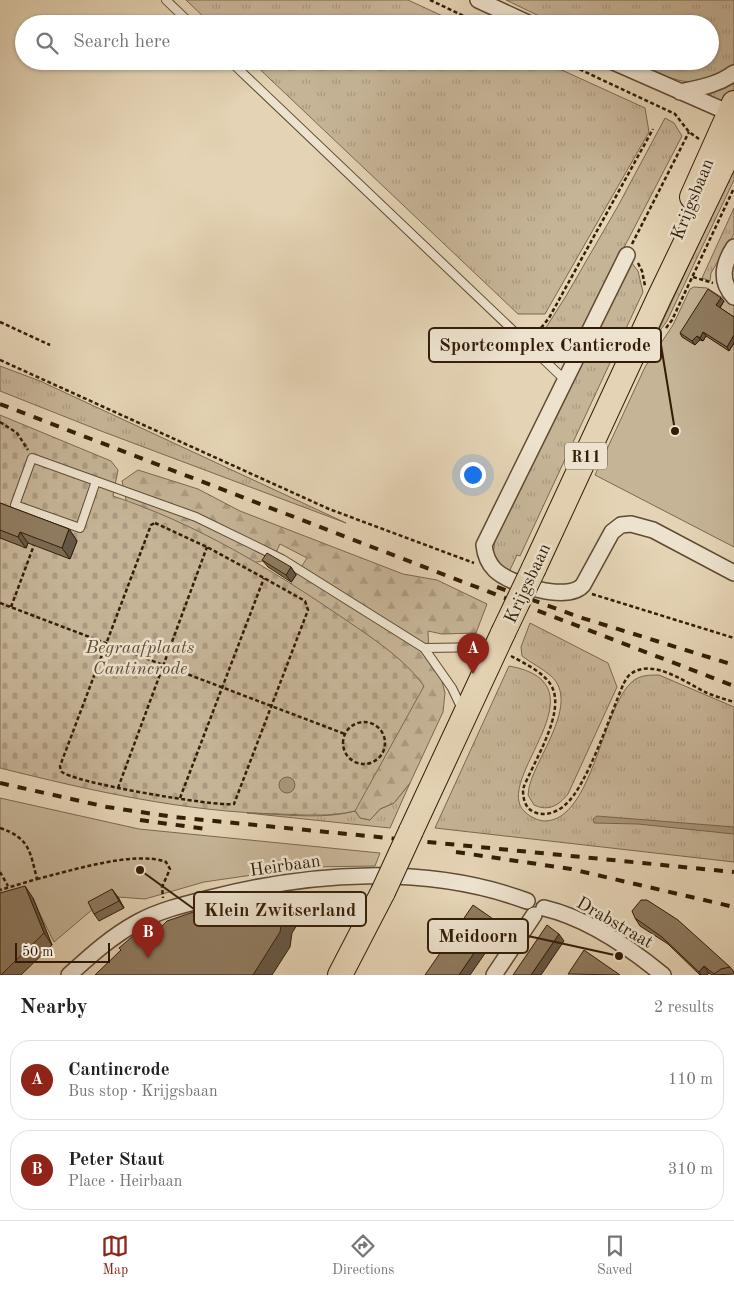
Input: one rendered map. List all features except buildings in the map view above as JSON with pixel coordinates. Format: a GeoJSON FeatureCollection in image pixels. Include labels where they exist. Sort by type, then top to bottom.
{"type":"FeatureCollection","features":[{"type":"Feature","properties":{"kind":"main road","name":"Krijgsbaan"},"geometry":{"type":"LineString","coordinates":[[340,975],[384,892],[658,298],[723,144],[732,111]]}},
{"type":"Feature","properties":{"kind":"street"},"geometry":{"type":"LineString","coordinates":[[478,0],[510,15]]}},
{"type":"Feature","properties":{"kind":"street"},"geometry":{"type":"LineString","coordinates":[[632,70],[680,92],[732,111]]}},
{"type":"Feature","properties":{"kind":"street"},"geometry":{"type":"LineString","coordinates":[[680,92],[725,80],[734,73]]}},
{"type":"Feature","properties":{"kind":"street"},"geometry":{"type":"LineString","coordinates":[[734,247],[723,273],[727,289],[734,297]]}},
{"type":"Feature","properties":{"kind":"street"},"geometry":{"type":"LineString","coordinates":[[627,255],[564,379],[484,545],[486,559],[503,576],[546,592],[565,593],[579,590],[612,532],[621,525],[631,524],[653,530],[734,573]]}},
{"type":"Feature","properties":{"kind":"street","name":"Heirbaan"},"geometry":{"type":"LineString","coordinates":[[69,975],[109,940],[140,921],[164,911],[224,894],[259,887],[335,877],[397,877],[447,882],[500,891],[527,901],[526,907],[539,912]]}},
{"type":"Feature","properties":{"kind":"street"},"geometry":{"type":"LineString","coordinates":[[494,975],[539,912]]}},
{"type":"Feature","properties":{"kind":"street","name":"Drabstraat"},"geometry":{"type":"LineString","coordinates":[[539,912],[560,912],[587,924],[631,951],[664,975]]}},
{"type":"Feature","properties":{"kind":"lane"},"geometry":{"type":"LineString","coordinates":[[166,0],[182,15]]}},
{"type":"Feature","properties":{"kind":"lane"},"geometry":{"type":"LineString","coordinates":[[239,70],[564,379]]}},
{"type":"Feature","properties":{"kind":"lane"},"geometry":{"type":"LineString","coordinates":[[96,481],[80,528],[15,505],[32,458],[96,481],[196,518],[282,559],[424,648],[452,688],[465,716]]}},
{"type":"Feature","properties":{"kind":"lane"},"geometry":{"type":"LineString","coordinates":[[424,648],[500,640]]}},
{"type":"Feature","properties":{"kind":"path"},"geometry":{"type":"LineString","coordinates":[[430,0],[462,15]]}},
{"type":"Feature","properties":{"kind":"path"},"geometry":{"type":"LineString","coordinates":[[581,70],[675,114],[689,132],[723,144]]}},
{"type":"Feature","properties":{"kind":"path"},"geometry":{"type":"LineString","coordinates":[[527,344],[549,318],[653,129]]}},
{"type":"Feature","properties":{"kind":"path"},"geometry":{"type":"LineString","coordinates":[[627,255],[689,132]]}},
{"type":"Feature","properties":{"kind":"path"},"geometry":{"type":"LineString","coordinates":[[724,282],[709,284],[693,277],[734,188]]}},
{"type":"Feature","properties":{"kind":"path"},"geometry":{"type":"LineString","coordinates":[[0,322],[50,345]]}},
{"type":"Feature","properties":{"kind":"path"},"geometry":{"type":"LineString","coordinates":[[0,360],[329,509],[495,570]]}},
{"type":"Feature","properties":{"kind":"path"},"geometry":{"type":"LineString","coordinates":[[0,422],[17,433],[25,442],[32,458]]}},
{"type":"Feature","properties":{"kind":"path"},"geometry":{"type":"LineString","coordinates":[[160,524],[264,578],[305,601],[308,610],[234,804],[118,788],[62,774],[60,766],[152,525],[160,524]]}},
{"type":"Feature","properties":{"kind":"path"},"geometry":{"type":"LineString","coordinates":[[11,607],[34,545]]}},
{"type":"Feature","properties":{"kind":"path"},"geometry":{"type":"LineString","coordinates":[[118,788],[207,547]]}},
{"type":"Feature","properties":{"kind":"path"},"geometry":{"type":"LineString","coordinates":[[180,798],[264,578]]}},
{"type":"Feature","properties":{"kind":"path"},"geometry":{"type":"LineString","coordinates":[[579,590],[734,638]]}},
{"type":"Feature","properties":{"kind":"path"},"geometry":{"type":"LineString","coordinates":[[0,602],[345,734]]}},
{"type":"Feature","properties":{"kind":"path"},"geometry":{"type":"LineString","coordinates":[[500,640],[551,684],[554,693],[556,709],[554,718],[523,789],[527,806],[541,814],[549,814],[567,804],[580,785],[623,685],[630,673],[640,670],[653,670],[678,677],[706,692],[734,702]]}},
{"type":"Feature","properties":{"kind":"path"},"geometry":{"type":"LineString","coordinates":[[361,722],[376,726],[385,737],[383,753],[372,763],[358,764],[345,754],[343,746],[345,734],[349,728],[361,722]]}},
{"type":"Feature","properties":{"kind":"path"},"geometry":{"type":"LineString","coordinates":[[0,828],[21,837],[29,847],[37,879]]}},
{"type":"Feature","properties":{"kind":"path"},"geometry":{"type":"LineString","coordinates":[[0,890],[8,886],[132,858],[154,857],[166,862],[170,869],[162,887],[164,911]]}},
{"type":"Feature","properties":{"kind":"path"},"geometry":{"type":"LineString","coordinates":[[0,872],[8,886]]}},
{"type":"Feature","properties":{"kind":"green space"},"geometry":{"type":"Polygon","coordinates":[[[186,0],[408,0],[440,15],[202,15],[186,0]]]}},
{"type":"Feature","properties":{"kind":"green space"},"geometry":{"type":"Polygon","coordinates":[[[506,0],[734,0],[734,65],[708,80],[696,82],[673,79],[653,70],[719,70],[719,15],[537,15],[506,0]]]}},
{"type":"Feature","properties":{"kind":"green space"},"geometry":{"type":"Polygon","coordinates":[[[260,70],[562,70],[645,108],[649,132],[545,314],[518,314],[260,70]]]}},
{"type":"Feature","properties":{"kind":"green space"},"geometry":{"type":"Polygon","coordinates":[[[734,80],[734,92],[728,101],[721,101],[704,92],[734,80]]]}},
{"type":"Feature","properties":{"kind":"green space"},"geometry":{"type":"Polygon","coordinates":[[[665,118],[674,123],[682,136],[566,359],[540,337],[618,206],[665,118]]]}},
{"type":"Feature","properties":{"kind":"green space"},"geometry":{"type":"Polygon","coordinates":[[[734,167],[734,180],[667,321],[656,336],[734,167]]]}},
{"type":"Feature","properties":{"kind":"green space"},"geometry":{"type":"Polygon","coordinates":[[[734,208],[734,234],[711,273],[710,281],[702,278],[734,208]]]}},
{"type":"Feature","properties":{"kind":"green space"},"geometry":{"type":"Polygon","coordinates":[[[631,262],[638,271],[643,292],[520,556],[517,555],[509,572],[501,569],[493,555],[495,540],[631,262]]]}},
{"type":"Feature","properties":{"kind":"green space"},"geometry":{"type":"Polygon","coordinates":[[[694,287],[707,288],[734,305],[734,547],[595,475],[645,367],[673,325],[690,289],[694,287]]]}},
{"type":"Feature","properties":{"kind":"green space"},"geometry":{"type":"Polygon","coordinates":[[[0,366],[40,381],[346,523],[0,391],[0,366]]]}},
{"type":"Feature","properties":{"kind":"green space","name":"Begraafplaats Cantincrode"},"geometry":{"type":"Polygon","coordinates":[[[0,415],[111,461],[118,470],[113,496],[174,520],[261,565],[376,641],[397,657],[416,676],[424,686],[355,811],[327,815],[308,815],[244,812],[174,805],[69,785],[0,768],[0,415]]]}},
{"type":"Feature","properties":{"kind":"green space"},"geometry":{"type":"Polygon","coordinates":[[[138,470],[198,489],[240,511],[403,574],[437,580],[487,604],[476,633],[442,634],[428,631],[429,657],[440,673],[445,693],[443,712],[410,783],[394,803],[380,809],[370,820],[360,818],[348,800],[305,601],[291,583],[307,558],[280,544],[273,559],[247,564],[182,524],[128,509],[122,481],[138,470]]]}},
{"type":"Feature","properties":{"kind":"green space"},"geometry":{"type":"Polygon","coordinates":[[[530,623],[608,663],[617,687],[568,794],[557,804],[544,808],[534,805],[528,795],[529,788],[554,731],[561,701],[559,687],[551,676],[522,656],[521,647],[530,623]]]}},
{"type":"Feature","properties":{"kind":"green space"},"geometry":{"type":"Polygon","coordinates":[[[509,666],[537,676],[549,692],[549,712],[542,734],[522,779],[518,798],[525,812],[543,821],[561,816],[575,802],[586,783],[622,694],[636,679],[659,675],[734,707],[734,862],[435,828],[509,666]]]}},
{"type":"Feature","properties":{"kind":"green space"},"geometry":{"type":"Polygon","coordinates":[[[410,783],[390,828],[247,813],[315,816],[355,811],[360,818],[370,820],[380,809],[394,803],[410,783]]]}},
{"type":"Feature","properties":{"kind":"green space"},"geometry":{"type":"Polygon","coordinates":[[[0,798],[139,829],[380,853],[375,866],[308,867],[204,882],[145,899],[118,897],[93,909],[54,942],[30,894],[0,903],[0,798]]]}},
{"type":"Feature","properties":{"kind":"shaded area"},"geometry":{"type":"Polygon","coordinates":[[[287,777],[295,785],[287,793],[279,785],[287,777]]]}},
{"type":"Feature","properties":{"kind":"shaded area"},"geometry":{"type":"Polygon","coordinates":[[[597,816],[734,827],[734,834],[638,824],[594,823],[593,819],[597,816]]]}},
{"type":"Feature","properties":{"kind":"railway"},"geometry":{"type":"LineString","coordinates":[[0,404],[734,686]]}},
{"type":"Feature","properties":{"kind":"railway"},"geometry":{"type":"LineString","coordinates":[[497,587],[579,617],[734,665]]}},
{"type":"Feature","properties":{"kind":"railway"},"geometry":{"type":"LineString","coordinates":[[0,783],[107,807],[174,817],[734,872]]}},
{"type":"Feature","properties":{"kind":"railway"},"geometry":{"type":"LineString","coordinates":[[140,820],[206,829]]}},
{"type":"Feature","properties":{"kind":"railway"},"geometry":{"type":"LineString","coordinates":[[456,852],[571,869],[734,907]]}},
{"type":"Feature","properties":{"kind":"place","name":"Sportcomplex Canticrode"},"geometry":{"type":"Point","coordinates":[675,431]}},
{"type":"Feature","properties":{"kind":"place","name":"Cantincrode"},"geometry":{"type":"Point","coordinates":[473,674]}},
{"type":"Feature","properties":{"kind":"place","name":"Klein Zwitserland"},"geometry":{"type":"Point","coordinates":[140,870]}},
{"type":"Feature","properties":{"kind":"place","name":"Meidoorn"},"geometry":{"type":"Point","coordinates":[619,956]}},
{"type":"Feature","properties":{"kind":"place","name":"Peter Staut"},"geometry":{"type":"Point","coordinates":[148,958]}}]}
